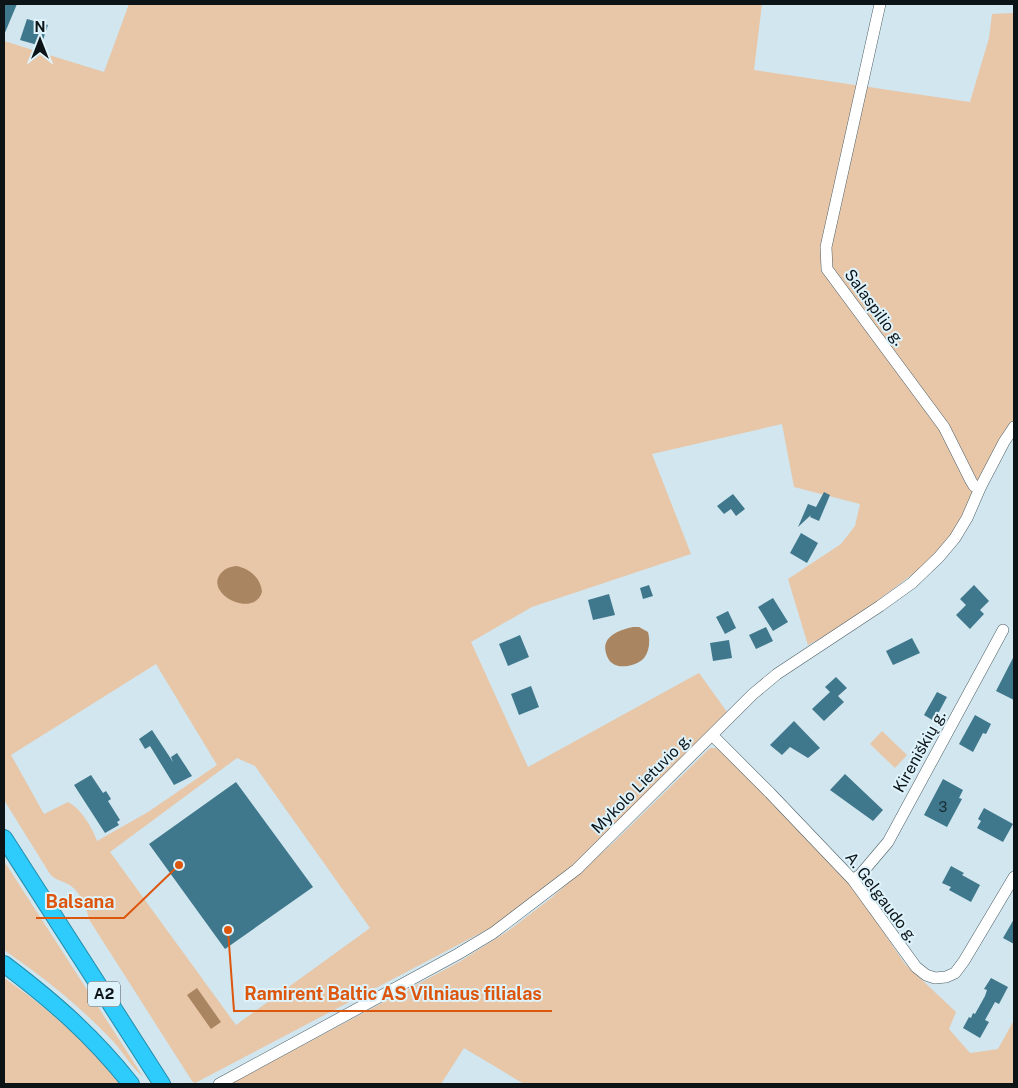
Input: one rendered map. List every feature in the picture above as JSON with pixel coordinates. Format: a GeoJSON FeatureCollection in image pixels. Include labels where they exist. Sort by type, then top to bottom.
{"type":"FeatureCollection","features":[{"type":"Feature","properties":{"kind":"highway","name":"A2"},"geometry":{"type":"LineString","coordinates":[[4,838],[162,1084]]}},
{"type":"Feature","properties":{"kind":"highway","name":"A2"},"geometry":{"type":"LineString","coordinates":[[9,968],[64,1012],[111,1059],[131,1084]]}},
{"type":"Feature","properties":{"kind":"street","name":"Salaspilio g."},"geometry":{"type":"LineString","coordinates":[[880,4],[826,247],[827,269],[944,427],[971,482],[974,486],[980,488]]}},
{"type":"Feature","properties":{"kind":"street","name":"Mykolo Lietuvio g."},"geometry":{"type":"LineString","coordinates":[[219,1084],[450,959],[493,932],[577,869],[753,694],[777,674],[912,583],[955,538],[1014,426]]}},
{"type":"Feature","properties":{"kind":"street","name":"Kireniškių g."},"geometry":{"type":"LineString","coordinates":[[853,880],[860,875],[888,842],[1003,630]]}},
{"type":"Feature","properties":{"kind":"street","name":"A. Gelgaudo g."},"geometry":{"type":"LineString","coordinates":[[712,735],[853,880],[909,959],[926,975],[935,978],[946,977],[955,973],[1014,876]]}},
{"type":"Feature","properties":{"kind":"shaded area"},"geometry":{"type":"Polygon","coordinates":[[[129,4],[762,4],[754,70],[970,102],[989,38],[992,14],[1014,13],[1014,421],[953,533],[922,567],[845,625],[808,645],[788,579],[841,544],[855,526],[860,504],[794,487],[782,424],[652,454],[691,554],[532,607],[471,642],[528,767],[699,673],[727,712],[704,737],[570,868],[492,927],[195,1083],[90,921],[78,893],[71,886],[50,874],[4,800],[4,41],[104,72],[129,4]],[[156,664],[11,755],[44,814],[68,802],[85,819],[97,841],[148,812],[217,765],[156,664]],[[237,758],[110,852],[236,1025],[370,928],[255,766],[237,758]]]}},
{"type":"Feature","properties":{"kind":"shaded area"},"geometry":{"type":"Polygon","coordinates":[[[236,566],[250,571],[257,578],[262,592],[257,600],[242,604],[226,597],[220,591],[217,583],[219,576],[226,569],[236,566]]]}},
{"type":"Feature","properties":{"kind":"shaded area"},"geometry":{"type":"Polygon","coordinates":[[[639,627],[648,632],[649,645],[646,655],[641,661],[633,665],[615,665],[607,656],[606,642],[617,632],[639,627]]]}},
{"type":"Feature","properties":{"kind":"shaded area"},"geometry":{"type":"Polygon","coordinates":[[[882,731],[907,755],[895,768],[870,744],[882,731]]]}},
{"type":"Feature","properties":{"kind":"shaded area"},"geometry":{"type":"Polygon","coordinates":[[[710,748],[724,751],[847,881],[905,964],[956,1012],[949,1029],[970,1053],[998,1049],[1014,1020],[1014,1084],[524,1084],[464,1048],[441,1084],[230,1084],[459,962],[508,931],[550,899],[613,843],[710,748]]]}},
{"type":"Feature","properties":{"kind":"shaded area"},"geometry":{"type":"Polygon","coordinates":[[[4,861],[143,1077],[113,1041],[71,1001],[4,950],[4,861]]]}},
{"type":"Feature","properties":{"kind":"shaded area"},"geometry":{"type":"Polygon","coordinates":[[[4,978],[66,1026],[94,1054],[119,1084],[4,1084],[4,978]]]}},
{"type":"Feature","properties":{"kind":"shaded area"},"geometry":{"type":"Polygon","coordinates":[[[197,988],[221,1022],[211,1029],[187,995],[197,988]]]}},
{"type":"Feature","properties":{"kind":"building"},"geometry":{"type":"Polygon","coordinates":[[[4,4],[17,4],[4,35],[4,4]]]}},
{"type":"Feature","properties":{"kind":"building"},"geometry":{"type":"Polygon","coordinates":[[[27,19],[48,25],[41,46],[20,40],[27,19]]]}},
{"type":"Feature","properties":{"kind":"building"},"geometry":{"type":"Polygon","coordinates":[[[824,492],[830,495],[819,521],[810,517],[811,515],[798,527],[808,504],[816,507],[824,492]]]}},
{"type":"Feature","properties":{"kind":"building"},"geometry":{"type":"Polygon","coordinates":[[[733,494],[745,509],[736,516],[731,509],[724,514],[717,506],[733,494]]]}},
{"type":"Feature","properties":{"kind":"building"},"geometry":{"type":"Polygon","coordinates":[[[801,533],[818,543],[807,563],[790,553],[801,533]]]}},
{"type":"Feature","properties":{"kind":"building"},"geometry":{"type":"Polygon","coordinates":[[[649,585],[653,596],[643,599],[640,588],[649,585]]]}},
{"type":"Feature","properties":{"kind":"building"},"geometry":{"type":"Polygon","coordinates":[[[974,585],[989,601],[980,610],[984,614],[970,629],[956,615],[966,605],[960,599],[974,585]]]}},
{"type":"Feature","properties":{"kind":"building"},"geometry":{"type":"Polygon","coordinates":[[[609,594],[615,615],[593,620],[588,600],[609,594]]]}},
{"type":"Feature","properties":{"kind":"building"},"geometry":{"type":"Polygon","coordinates":[[[773,598],[788,622],[773,631],[758,607],[773,598]]]}},
{"type":"Feature","properties":{"kind":"building"},"geometry":{"type":"Polygon","coordinates":[[[728,611],[736,628],[725,634],[716,617],[728,611]]]}},
{"type":"Feature","properties":{"kind":"building"},"geometry":{"type":"Polygon","coordinates":[[[766,627],[773,641],[756,649],[749,635],[766,627]]]}},
{"type":"Feature","properties":{"kind":"building"},"geometry":{"type":"Polygon","coordinates":[[[520,635],[529,657],[508,666],[499,644],[520,635]]]}},
{"type":"Feature","properties":{"kind":"building"},"geometry":{"type":"Polygon","coordinates":[[[912,638],[920,653],[893,665],[886,651],[912,638]]]}},
{"type":"Feature","properties":{"kind":"building"},"geometry":{"type":"Polygon","coordinates":[[[729,640],[732,658],[713,661],[710,643],[729,640]]]}},
{"type":"Feature","properties":{"kind":"building"},"geometry":{"type":"Polygon","coordinates":[[[1014,656],[1014,700],[996,691],[1014,656]]]}},
{"type":"Feature","properties":{"kind":"building"},"geometry":{"type":"Polygon","coordinates":[[[836,677],[847,688],[838,696],[844,702],[824,721],[812,709],[830,692],[825,687],[836,677]]]}},
{"type":"Feature","properties":{"kind":"building"},"geometry":{"type":"Polygon","coordinates":[[[531,686],[539,707],[519,715],[511,694],[531,686]]]}},
{"type":"Feature","properties":{"kind":"building"},"geometry":{"type":"Polygon","coordinates":[[[937,692],[947,697],[934,721],[924,715],[937,692]]]}},
{"type":"Feature","properties":{"kind":"building"},"geometry":{"type":"Polygon","coordinates":[[[975,715],[991,724],[986,734],[983,733],[973,752],[959,744],[975,715]]]}},
{"type":"Feature","properties":{"kind":"building"},"geometry":{"type":"Polygon","coordinates":[[[794,721],[820,748],[808,758],[790,747],[782,755],[770,745],[794,721]]]}},
{"type":"Feature","properties":{"kind":"building"},"geometry":{"type":"Polygon","coordinates":[[[152,730],[173,762],[171,757],[177,753],[192,776],[174,785],[150,746],[145,749],[139,739],[152,730]]]}},
{"type":"Feature","properties":{"kind":"building"},"geometry":{"type":"Polygon","coordinates":[[[845,774],[883,810],[873,821],[830,790],[845,774]]]}},
{"type":"Feature","properties":{"kind":"building"},"geometry":{"type":"Polygon","coordinates":[[[91,775],[103,793],[106,791],[111,799],[108,801],[120,820],[117,822],[119,825],[105,833],[74,785],[91,775]]]}},
{"type":"Feature","properties":{"kind":"building"},"geometry":{"type":"Polygon","coordinates":[[[943,779],[963,790],[959,798],[962,799],[947,827],[924,815],[943,779]]]}},
{"type":"Feature","properties":{"kind":"building"},"geometry":{"type":"Polygon","coordinates":[[[236,782],[313,887],[225,949],[149,844],[236,782]]]}},
{"type":"Feature","properties":{"kind":"building"},"geometry":{"type":"Polygon","coordinates":[[[984,808],[1013,824],[1003,842],[977,828],[981,821],[978,819],[984,808]]]}},
{"type":"Feature","properties":{"kind":"building"},"geometry":{"type":"Polygon","coordinates":[[[951,866],[980,885],[971,902],[949,890],[951,887],[942,883],[951,866]]]}},
{"type":"Feature","properties":{"kind":"building"},"geometry":{"type":"Polygon","coordinates":[[[1014,919],[1014,944],[1003,938],[1014,919]]]}},
{"type":"Feature","properties":{"kind":"building"},"geometry":{"type":"Polygon","coordinates":[[[991,978],[1008,987],[999,1004],[995,1002],[985,1020],[989,1022],[980,1038],[963,1028],[969,1017],[971,1018],[973,1013],[975,1014],[985,996],[987,990],[984,989],[991,978]]]}},
{"type":"Feature","properties":{"kind":"place","name":"Balsana"},"geometry":{"type":"Point","coordinates":[179,865]}},
{"type":"Feature","properties":{"kind":"place","name":"Ramirent Baltic AS Vilniaus filialas"},"geometry":{"type":"Point","coordinates":[228,930]}}]}
